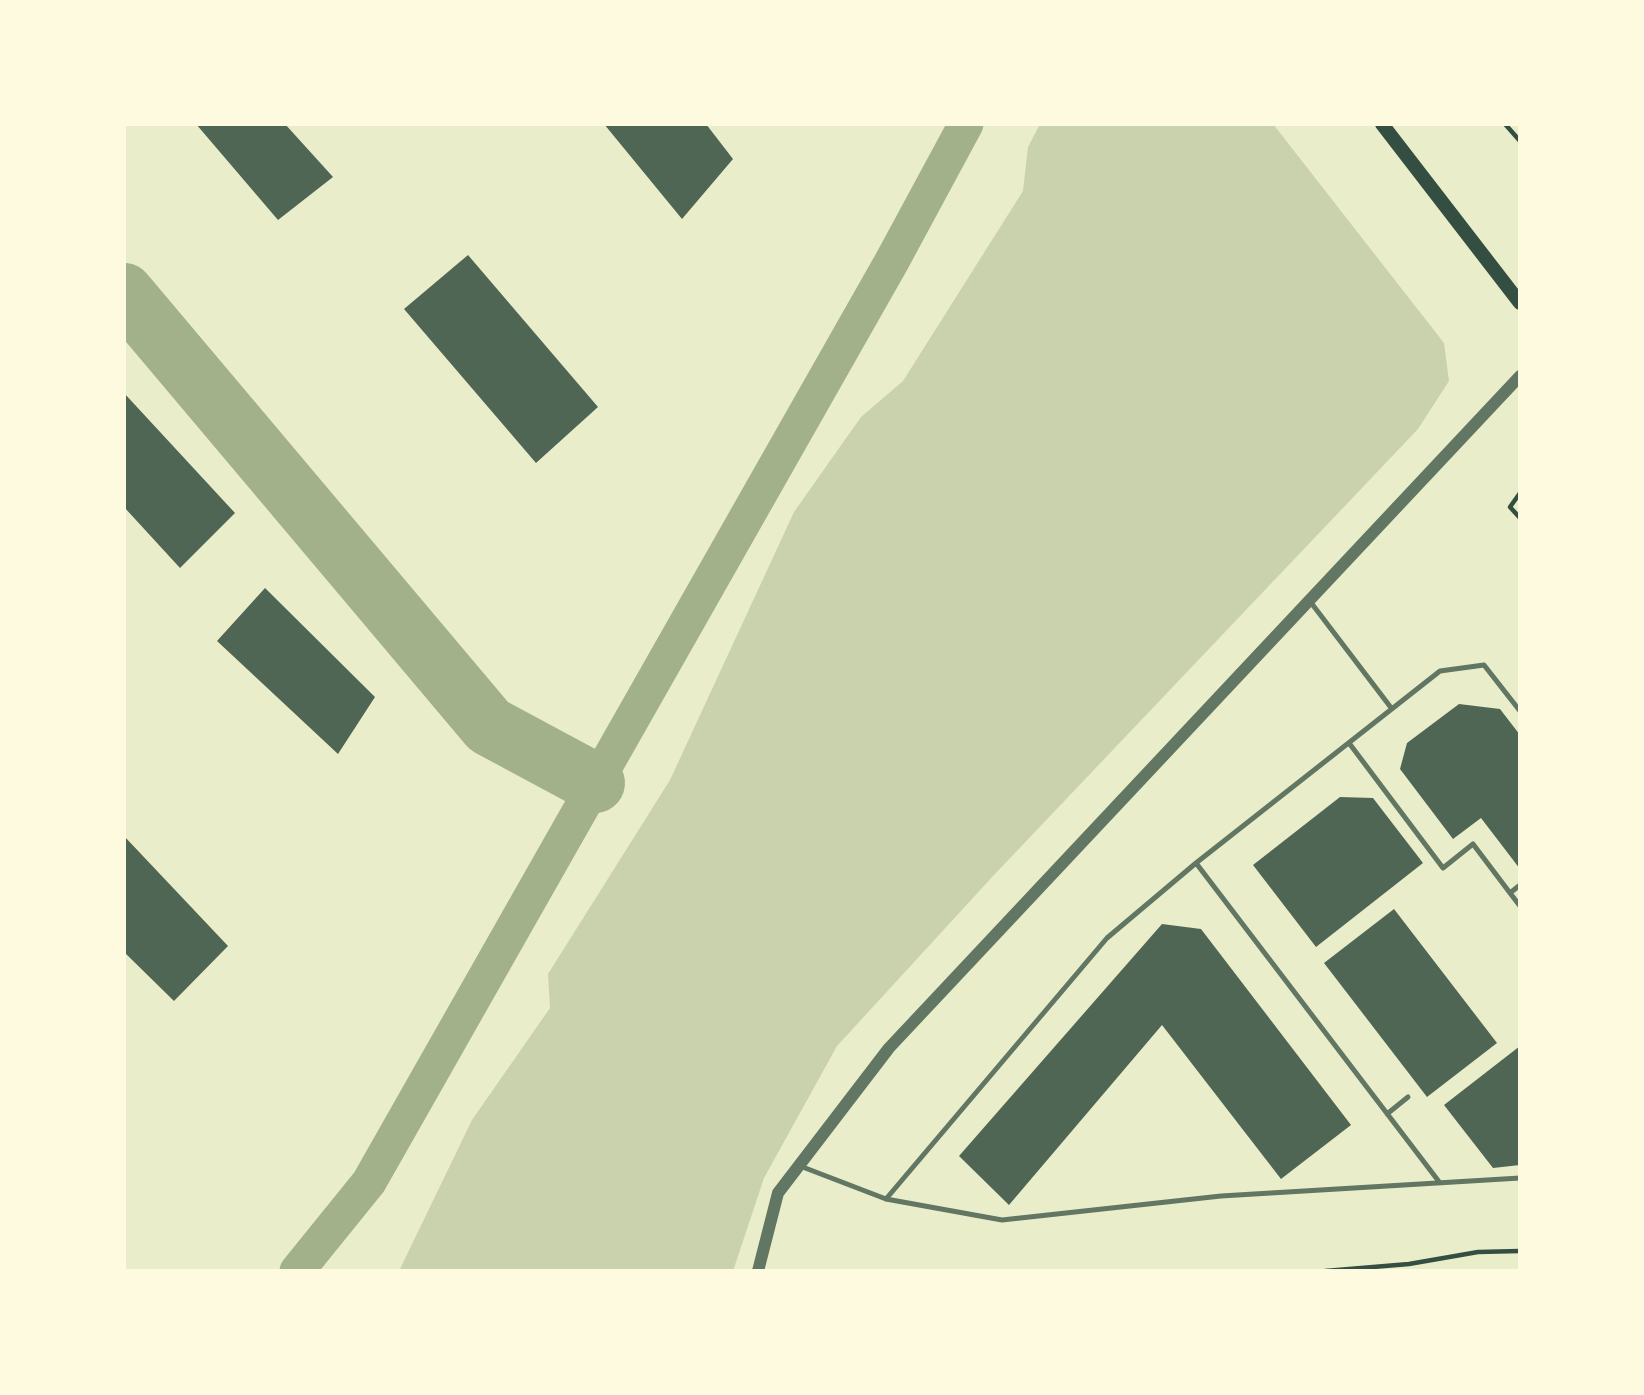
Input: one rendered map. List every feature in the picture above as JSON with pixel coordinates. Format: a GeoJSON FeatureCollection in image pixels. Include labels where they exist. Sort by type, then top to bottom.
{"type":"FeatureCollection","features":[{"type":"Feature","properties":{"kind":"main road"},"geometry":{"type":"LineString","coordinates":[[1382,124],[1520,303]]}},
{"type":"Feature","properties":{"kind":"street"},"geometry":{"type":"LineString","coordinates":[[758,1271],[778,1193],[889,1048],[1520,376]]}},
{"type":"Feature","properties":{"kind":"lane"},"geometry":{"type":"LineString","coordinates":[[1309,600],[1392,709]]}},
{"type":"Feature","properties":{"kind":"lane"},"geometry":{"type":"LineString","coordinates":[[886,1199],[1107,938],[1196,863],[1440,671],[1484,665],[1520,710]]}},
{"type":"Feature","properties":{"kind":"lane"},"geometry":{"type":"LineString","coordinates":[[1349,743],[1443,868],[1473,844],[1520,906]]}},
{"type":"Feature","properties":{"kind":"lane"},"geometry":{"type":"LineString","coordinates":[[1196,863],[1440,1183]]}},
{"type":"Feature","properties":{"kind":"lane"},"geometry":{"type":"LineString","coordinates":[[1510,893],[1520,885]]}},
{"type":"Feature","properties":{"kind":"lane"},"geometry":{"type":"LineString","coordinates":[[1387,1114],[1408,1097]]}},
{"type":"Feature","properties":{"kind":"lane"},"geometry":{"type":"LineString","coordinates":[[800,1166],[886,1199],[1002,1220],[1221,1196],[1520,1178]]}},
{"type":"Feature","properties":{"kind":"path"},"geometry":{"type":"LineString","coordinates":[[1505,124],[1520,141]]}},
{"type":"Feature","properties":{"kind":"path"},"geometry":{"type":"LineString","coordinates":[[1520,493],[1510,507],[1520,518]]}},
{"type":"Feature","properties":{"kind":"path"},"geometry":{"type":"LineString","coordinates":[[1325,1271],[1409,1264],[1478,1252],[1520,1251]]}},
{"type":"Feature","properties":{"kind":"green space"},"geometry":{"type":"Polygon","coordinates":[[[1040,124],[1273,124],[1444,343],[1449,381],[1418,429],[994,875],[837,1046],[764,1178],[733,1271],[399,1271],[472,1120],[550,1008],[548,974],[670,780],[794,512],[861,417],[903,381],[1023,191],[1028,147],[1040,124]]]}},
{"type":"Feature","properties":{"kind":"building"},"geometry":{"type":"Polygon","coordinates":[[[196,124],[285,124],[333,177],[278,220],[196,124]]]}},
{"type":"Feature","properties":{"kind":"building"},"geometry":{"type":"Polygon","coordinates":[[[604,124],[706,124],[733,159],[682,219],[604,124]]]}},
{"type":"Feature","properties":{"kind":"building"},"geometry":{"type":"Polygon","coordinates":[[[468,255],[598,407],[536,463],[404,309],[468,255]]]}},
{"type":"Feature","properties":{"kind":"building"},"geometry":{"type":"Polygon","coordinates":[[[124,393],[235,513],[180,568],[124,507],[124,393]]]}},
{"type":"Feature","properties":{"kind":"building"},"geometry":{"type":"Polygon","coordinates":[[[265,588],[375,697],[338,754],[217,641],[265,588]]]}},
{"type":"Feature","properties":{"kind":"building"},"geometry":{"type":"Polygon","coordinates":[[[1459,704],[1500,709],[1520,735],[1520,869],[1481,818],[1453,839],[1400,769],[1407,743],[1459,704]]]}},
{"type":"Feature","properties":{"kind":"building"},"geometry":{"type":"Polygon","coordinates":[[[1340,797],[1373,798],[1423,863],[1316,947],[1253,865],[1340,797]]]}},
{"type":"Feature","properties":{"kind":"building"},"geometry":{"type":"Polygon","coordinates":[[[124,836],[228,946],[174,1001],[124,952],[124,836]]]}},
{"type":"Feature","properties":{"kind":"building"},"geometry":{"type":"Polygon","coordinates":[[[1394,909],[1497,1043],[1427,1097],[1324,963],[1394,909]]]}},
{"type":"Feature","properties":{"kind":"building"},"geometry":{"type":"Polygon","coordinates":[[[1162,924],[1201,929],[1351,1125],[1281,1179],[1162,1025],[1009,1205],[959,1156],[1162,924]]]}},
{"type":"Feature","properties":{"kind":"building"},"geometry":{"type":"Polygon","coordinates":[[[1520,1046],[1520,1165],[1493,1168],[1444,1105],[1520,1046]]]}},
{"type":"Feature","properties":{"kind":"waterway"},"geometry":{"type":"LineString","coordinates":[[297,1271],[369,1182],[892,261],[966,124]]}},
{"type":"Feature","properties":{"kind":"waterway"},"geometry":{"type":"LineString","coordinates":[[124,293],[489,726],[595,783]]}}]}
